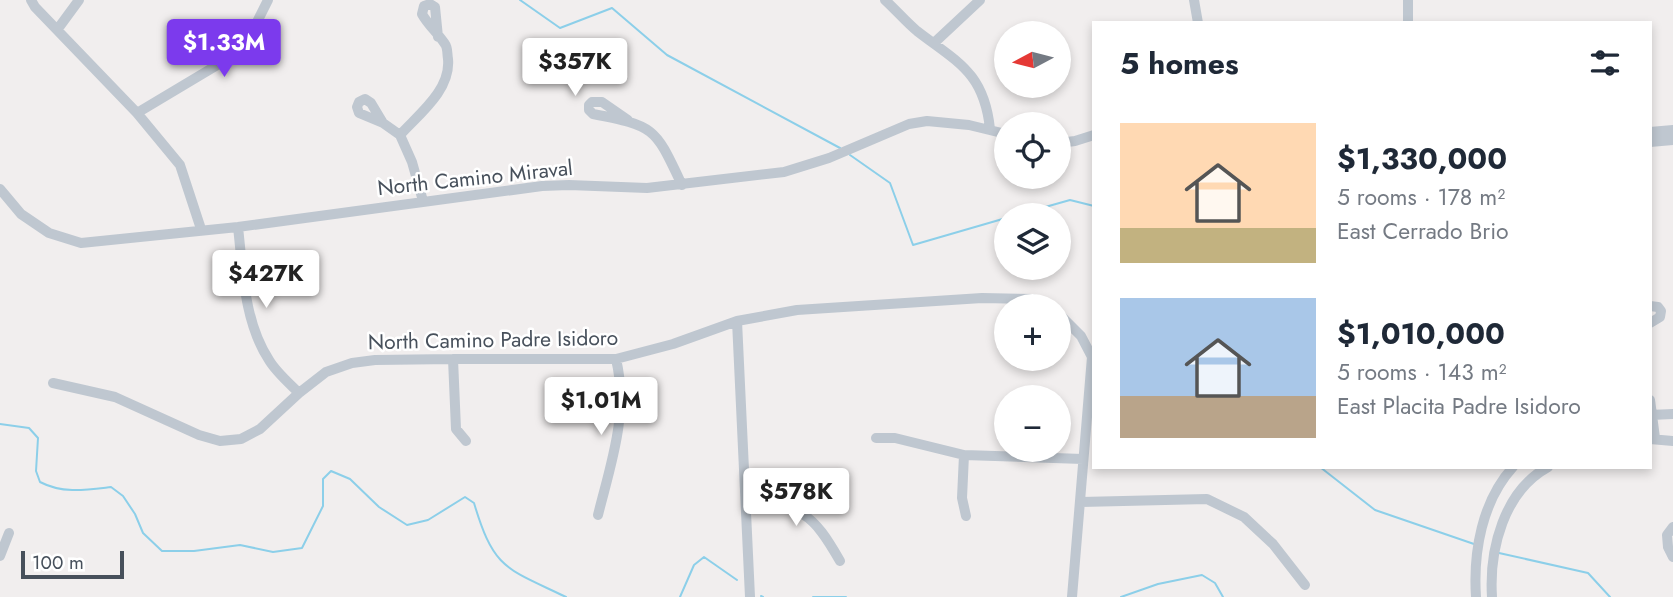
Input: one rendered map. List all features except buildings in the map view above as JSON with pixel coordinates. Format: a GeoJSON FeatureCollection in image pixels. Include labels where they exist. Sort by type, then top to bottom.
{"type":"FeatureCollection","features":[{"type":"Feature","properties":{"kind":"street"},"geometry":{"type":"LineString","coordinates":[[31,0],[35,8],[136,113],[180,165],[201,229]]}},
{"type":"Feature","properties":{"kind":"street"},"geometry":{"type":"LineString","coordinates":[[57,30],[79,0]]}},
{"type":"Feature","properties":{"kind":"street"},"geometry":{"type":"LineString","coordinates":[[136,113],[229,58],[257,22],[268,0]]}},
{"type":"Feature","properties":{"kind":"street"},"geometry":{"type":"LineString","coordinates":[[885,0],[910,24],[953,56],[969,73],[985,104],[990,129]]}},
{"type":"Feature","properties":{"kind":"street"},"geometry":{"type":"LineString","coordinates":[[934,43],[980,0]]}},
{"type":"Feature","properties":{"kind":"street"},"geometry":{"type":"LineString","coordinates":[[1194,0],[1198,21]]}},
{"type":"Feature","properties":{"kind":"street"},"geometry":{"type":"LineString","coordinates":[[1408,0],[1408,21]]}},
{"type":"Feature","properties":{"kind":"street"},"geometry":{"type":"LineString","coordinates":[[400,135],[440,92],[449,69],[447,46],[438,37]]}},
{"type":"Feature","properties":{"kind":"street"},"geometry":{"type":"LineString","coordinates":[[628,120],[644,127],[657,138],[682,186]]}},
{"type":"Feature","properties":{"kind":"street","name":"North Camino Miraval"},"geometry":{"type":"LineString","coordinates":[[0,189],[21,214],[49,233],[81,243],[238,227],[555,186],[630,189],[682,186],[799,168],[918,122],[953,122],[994,130]]}},
{"type":"Feature","properties":{"kind":"street"},"geometry":{"type":"LineString","coordinates":[[383,123],[400,135],[412,162],[423,201]]}},
{"type":"Feature","properties":{"kind":"street"},"geometry":{"type":"LineString","coordinates":[[1652,132],[1673,130]]}},
{"type":"Feature","properties":{"kind":"street"},"geometry":{"type":"LineString","coordinates":[[1071,142],[1092,136]]}},
{"type":"Feature","properties":{"kind":"street"},"geometry":{"type":"LineString","coordinates":[[1652,142],[1673,140]]}},
{"type":"Feature","properties":{"kind":"street"},"geometry":{"type":"LineString","coordinates":[[238,227],[246,296],[256,338],[270,363],[299,393]]}},
{"type":"Feature","properties":{"kind":"street","name":"North Camino Padre Isidoro"},"geometry":{"type":"LineString","coordinates":[[53,383],[115,397],[196,434],[220,442],[241,439],[260,429],[326,372],[352,363],[375,360],[617,359],[673,344],[737,321],[797,310],[994,298]]}},
{"type":"Feature","properties":{"kind":"street"},"geometry":{"type":"LineString","coordinates":[[1652,306],[1658,307],[1661,311],[1660,317],[1652,322]]}},
{"type":"Feature","properties":{"kind":"street"},"geometry":{"type":"LineString","coordinates":[[737,321],[750,597]]}},
{"type":"Feature","properties":{"kind":"street"},"geometry":{"type":"LineString","coordinates":[[1071,326],[1081,336],[1092,355]]}},
{"type":"Feature","properties":{"kind":"street"},"geometry":{"type":"LineString","coordinates":[[453,359],[456,429],[466,441]]}},
{"type":"Feature","properties":{"kind":"street"},"geometry":{"type":"LineString","coordinates":[[598,515],[620,430],[620,375],[617,359]]}},
{"type":"Feature","properties":{"kind":"street"},"geometry":{"type":"LineString","coordinates":[[1072,597],[1092,367]]}},
{"type":"Feature","properties":{"kind":"street"},"geometry":{"type":"LineString","coordinates":[[1652,415],[1673,414]]}},
{"type":"Feature","properties":{"kind":"street"},"geometry":{"type":"LineString","coordinates":[[876,438],[894,438],[964,455],[1083,459]]}},
{"type":"Feature","properties":{"kind":"street"},"geometry":{"type":"LineString","coordinates":[[1653,439],[1673,441]]}},
{"type":"Feature","properties":{"kind":"street"},"geometry":{"type":"LineString","coordinates":[[964,455],[962,498],[966,516]]}},
{"type":"Feature","properties":{"kind":"street"},"geometry":{"type":"LineString","coordinates":[[1476,597],[1475,562],[1486,515],[1492,495],[1512,469]]}},
{"type":"Feature","properties":{"kind":"street"},"geometry":{"type":"LineString","coordinates":[[1492,597],[1491,581],[1499,533],[1516,493],[1534,475],[1544,469]]}},
{"type":"Feature","properties":{"kind":"street"},"geometry":{"type":"LineString","coordinates":[[1081,502],[1207,499],[1244,517],[1273,544],[1305,585]]}},
{"type":"Feature","properties":{"kind":"street"},"geometry":{"type":"LineString","coordinates":[[746,505],[774,504],[800,510],[826,537],[840,561]]}},
{"type":"Feature","properties":{"kind":"street"},"geometry":{"type":"LineString","coordinates":[[1673,527],[1667,535],[1668,547],[1673,557]]}},
{"type":"Feature","properties":{"kind":"street"},"geometry":{"type":"LineString","coordinates":[[0,556],[9,533]]}},
{"type":"Feature","properties":{"kind":"waterway"},"geometry":{"type":"LineString","coordinates":[[520,0],[560,28],[612,8],[667,55],[840,148]]}},
{"type":"Feature","properties":{"kind":"waterway"},"geometry":{"type":"LineString","coordinates":[[850,155],[890,183],[913,245],[994,221]]}},
{"type":"Feature","properties":{"kind":"waterway"},"geometry":{"type":"LineString","coordinates":[[1059,203],[1070,200],[1092,206]]}},
{"type":"Feature","properties":{"kind":"waterway"},"geometry":{"type":"LineString","coordinates":[[0,424],[29,428],[38,438],[36,471],[40,482],[66,490],[111,487],[123,496],[143,533],[162,551],[194,551],[240,545],[273,552],[302,548],[323,506],[323,479],[331,471],[350,479],[379,507],[407,525],[428,520],[465,497],[474,503],[488,542],[505,564],[529,580],[566,597]]}},
{"type":"Feature","properties":{"kind":"waterway"},"geometry":{"type":"LineString","coordinates":[[1323,469],[1375,510],[1474,544]]}},
{"type":"Feature","properties":{"kind":"waterway"},"geometry":{"type":"LineString","coordinates":[[1499,553],[1588,573],[1610,597]]}},
{"type":"Feature","properties":{"kind":"waterway"},"geometry":{"type":"LineString","coordinates":[[680,597],[694,565],[704,557],[737,580]]}},
{"type":"Feature","properties":{"kind":"waterway"},"geometry":{"type":"LineString","coordinates":[[1121,597],[1158,584],[1202,575],[1215,583],[1223,597]]}},
{"type":"Feature","properties":{"kind":"waterway"},"geometry":{"type":"LineString","coordinates":[[813,597],[846,597]]}}]}
